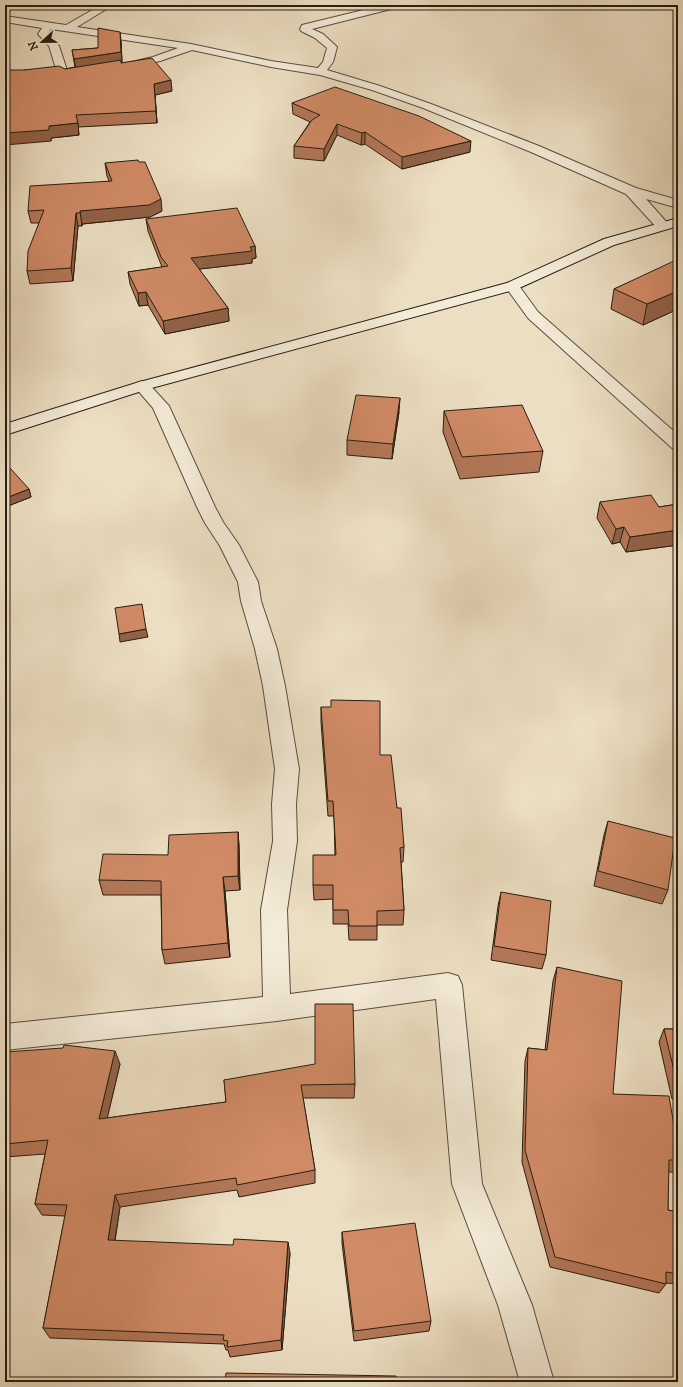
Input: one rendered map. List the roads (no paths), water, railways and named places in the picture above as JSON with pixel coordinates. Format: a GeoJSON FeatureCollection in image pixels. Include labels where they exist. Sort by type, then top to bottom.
{"type":"FeatureCollection","features":[{"type":"Feature","properties":{"kind":"street"},"geometry":{"type":"LineString","coordinates":[[68,28],[108,5]]}},
{"type":"Feature","properties":{"kind":"street"},"geometry":{"type":"LineString","coordinates":[[321,72],[328,62],[332,47],[319,36],[305,29],[306,27],[396,5]]}},
{"type":"Feature","properties":{"kind":"street"},"geometry":{"type":"LineString","coordinates":[[5,18],[46,30]]}},
{"type":"Feature","properties":{"kind":"street"},"geometry":{"type":"LineString","coordinates":[[5,29],[46,30],[68,28],[191,47],[271,64],[321,72],[384,91],[462,119],[631,191],[678,204]]}},
{"type":"Feature","properties":{"kind":"street"},"geometry":{"type":"LineString","coordinates":[[46,30],[50,40],[55,46],[64,73],[70,75],[97,72]]}},
{"type":"Feature","properties":{"kind":"street"},"geometry":{"type":"LineString","coordinates":[[112,69],[149,61],[191,47]]}},
{"type":"Feature","properties":{"kind":"street"},"geometry":{"type":"LineString","coordinates":[[631,191],[663,226]]}},
{"type":"Feature","properties":{"kind":"street"},"geometry":{"type":"LineString","coordinates":[[5,430],[142,386],[512,286],[609,242],[678,222]]}},
{"type":"Feature","properties":{"kind":"street"},"geometry":{"type":"LineString","coordinates":[[512,286],[533,315],[678,444]]}},
{"type":"Feature","properties":{"kind":"street"},"geometry":{"type":"LineString","coordinates":[[142,386],[161,406],[206,507],[214,523],[229,545],[248,582],[251,601],[266,649],[287,769],[284,804],[285,841],[274,910],[277,1008]]}},
{"type":"Feature","properties":{"kind":"street"},"geometry":{"type":"LineString","coordinates":[[5,1036],[277,1008],[448,985],[467,1184],[515,1305],[537,1382]]}}]}
